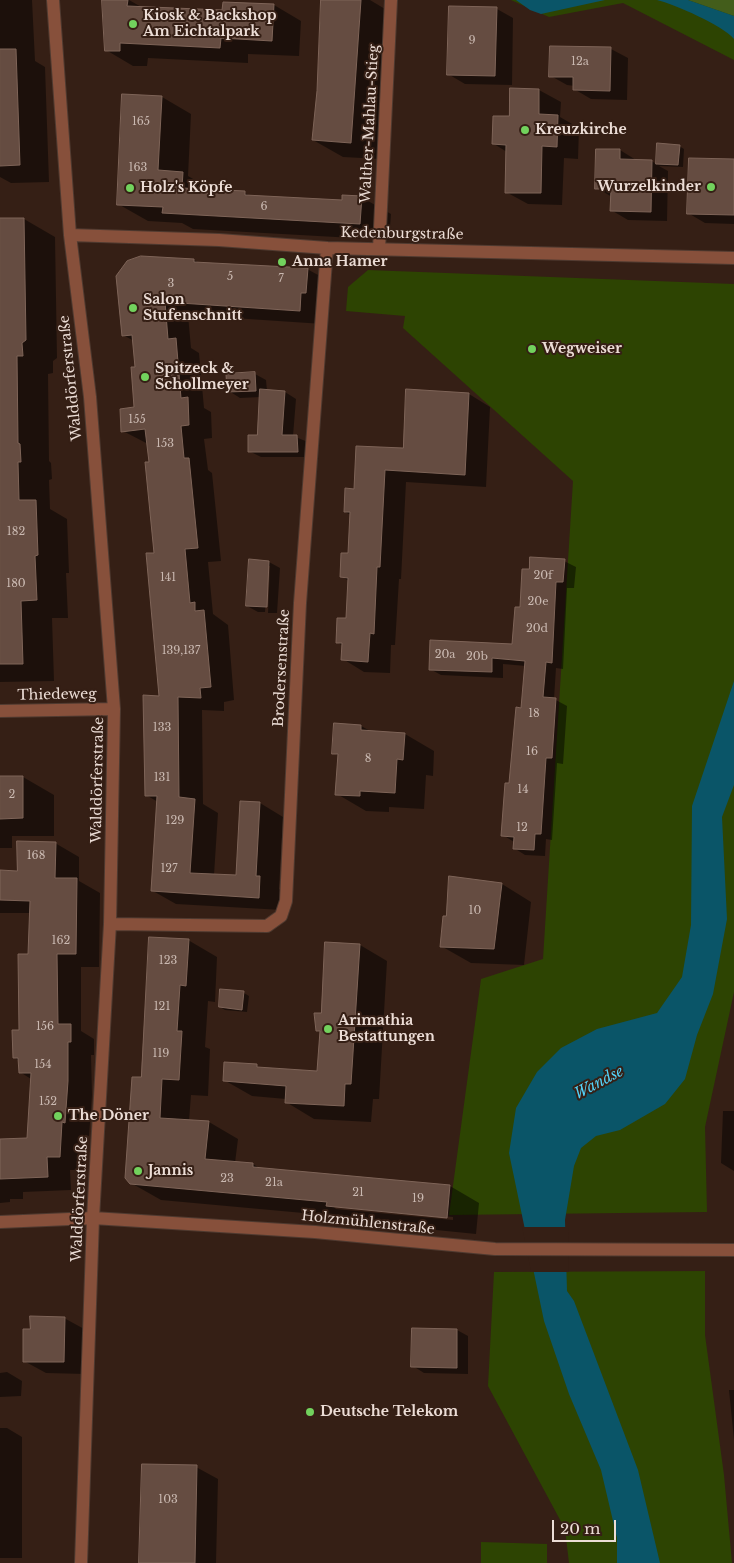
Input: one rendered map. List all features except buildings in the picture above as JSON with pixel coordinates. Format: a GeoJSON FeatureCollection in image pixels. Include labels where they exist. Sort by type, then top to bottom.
{"type":"FeatureCollection","features":[{"type":"Feature","properties":{"kind":"street","name":"Walddörferstraße"},"geometry":{"type":"LineString","coordinates":[[53,0],[70,235],[90,397],[114,709],[110,924],[94,1218],[81,1563]]}},
{"type":"Feature","properties":{"kind":"street","name":"Walther-Mahlau-Stieg"},"geometry":{"type":"LineString","coordinates":[[379,249],[391,0]]}},
{"type":"Feature","properties":{"kind":"street","name":"Kedenburgstraße"},"geometry":{"type":"LineString","coordinates":[[70,235],[219,240],[327,248],[734,258]]}},
{"type":"Feature","properties":{"kind":"street","name":"Brodersenstraße"},"geometry":{"type":"LineString","coordinates":[[110,924],[267,926],[281,916],[286,900],[300,603],[327,248]]}},
{"type":"Feature","properties":{"kind":"street","name":"Thiedeweg"},"geometry":{"type":"LineString","coordinates":[[0,711],[114,709]]}},
{"type":"Feature","properties":{"kind":"street","name":"Holzmühlenstraße"},"geometry":{"type":"LineString","coordinates":[[0,1222],[94,1218],[315,1232],[472,1248],[518,1250],[734,1250]]}},
{"type":"Feature","properties":{"kind":"green space"},"geometry":{"type":"Polygon","coordinates":[[[511,0],[734,0],[734,60],[623,3],[549,17],[511,0]]]}},
{"type":"Feature","properties":{"kind":"green space"},"geometry":{"type":"Polygon","coordinates":[[[688,0],[734,0],[734,16],[688,0]]]}},
{"type":"Feature","properties":{"kind":"green space"},"geometry":{"type":"Polygon","coordinates":[[[368,270],[734,284],[734,992],[705,1127],[707,1212],[449,1215],[481,979],[543,959],[573,481],[403,328],[405,316],[346,311],[348,287],[368,270]]]}},
{"type":"Feature","properties":{"kind":"green space"},"geometry":{"type":"Polygon","coordinates":[[[705,1271],[705,1335],[724,1475],[732,1563],[569,1563],[565,1529],[488,1386],[494,1272],[705,1271]]]}},
{"type":"Feature","properties":{"kind":"green space"},"geometry":{"type":"Polygon","coordinates":[[[481,1542],[547,1544],[547,1563],[481,1563],[481,1542]]]}},
{"type":"Feature","properties":{"kind":"water"},"geometry":{"type":"Polygon","coordinates":[[[516,0],[605,0],[541,14],[530,10],[516,0]]]}},
{"type":"Feature","properties":{"kind":"water"},"geometry":{"type":"Polygon","coordinates":[[[657,0],[688,0],[734,16],[734,39],[720,28],[698,16],[657,0]]]}},
{"type":"Feature","properties":{"kind":"water","name":"Wandse"},"geometry":{"type":"Polygon","coordinates":[[[734,681],[734,785],[722,817],[727,919],[713,994],[697,1035],[685,1079],[665,1104],[620,1130],[596,1136],[581,1148],[574,1166],[565,1220],[567,1291],[574,1301],[638,1470],[660,1563],[617,1563],[617,1538],[601,1470],[569,1394],[544,1321],[509,1153],[516,1108],[537,1072],[561,1048],[597,1029],[657,1013],[682,977],[691,925],[692,806],[734,681]]]}},
{"type":"Feature","properties":{"kind":"pier"},"geometry":{"type":"Polygon","coordinates":[[[522,1227],[568,1227],[569,1272],[531,1272],[522,1227]]]}},
{"type":"Feature","properties":{"kind":"place","name":"Kiosk & Backshop Am Eichtalpark"},"geometry":{"type":"Point","coordinates":[133,24]}},
{"type":"Feature","properties":{"kind":"place","name":"Kreuzkirche"},"geometry":{"type":"Point","coordinates":[525,130]}},
{"type":"Feature","properties":{"kind":"place","name":"Wurzelkinder"},"geometry":{"type":"Point","coordinates":[711,187]}},
{"type":"Feature","properties":{"kind":"place","name":"Holz's Köpfe"},"geometry":{"type":"Point","coordinates":[130,188]}},
{"type":"Feature","properties":{"kind":"place","name":"Anna Hamer"},"geometry":{"type":"Point","coordinates":[282,262]}},
{"type":"Feature","properties":{"kind":"place","name":"Salon Stufenschnitt"},"geometry":{"type":"Point","coordinates":[133,308]}},
{"type":"Feature","properties":{"kind":"place","name":"Wegweiser"},"geometry":{"type":"Point","coordinates":[532,349]}},
{"type":"Feature","properties":{"kind":"place","name":"Spitzeck & Schollmeyer"},"geometry":{"type":"Point","coordinates":[145,377]}},
{"type":"Feature","properties":{"kind":"place","name":"Arimathia Bestattungen"},"geometry":{"type":"Point","coordinates":[328,1029]}},
{"type":"Feature","properties":{"kind":"place","name":"The Döner"},"geometry":{"type":"Point","coordinates":[58,1116]}},
{"type":"Feature","properties":{"kind":"place","name":"Jannis"},"geometry":{"type":"Point","coordinates":[138,1171]}},
{"type":"Feature","properties":{"kind":"place","name":"Deutsche Telekom"},"geometry":{"type":"Point","coordinates":[310,1412]}}]}
